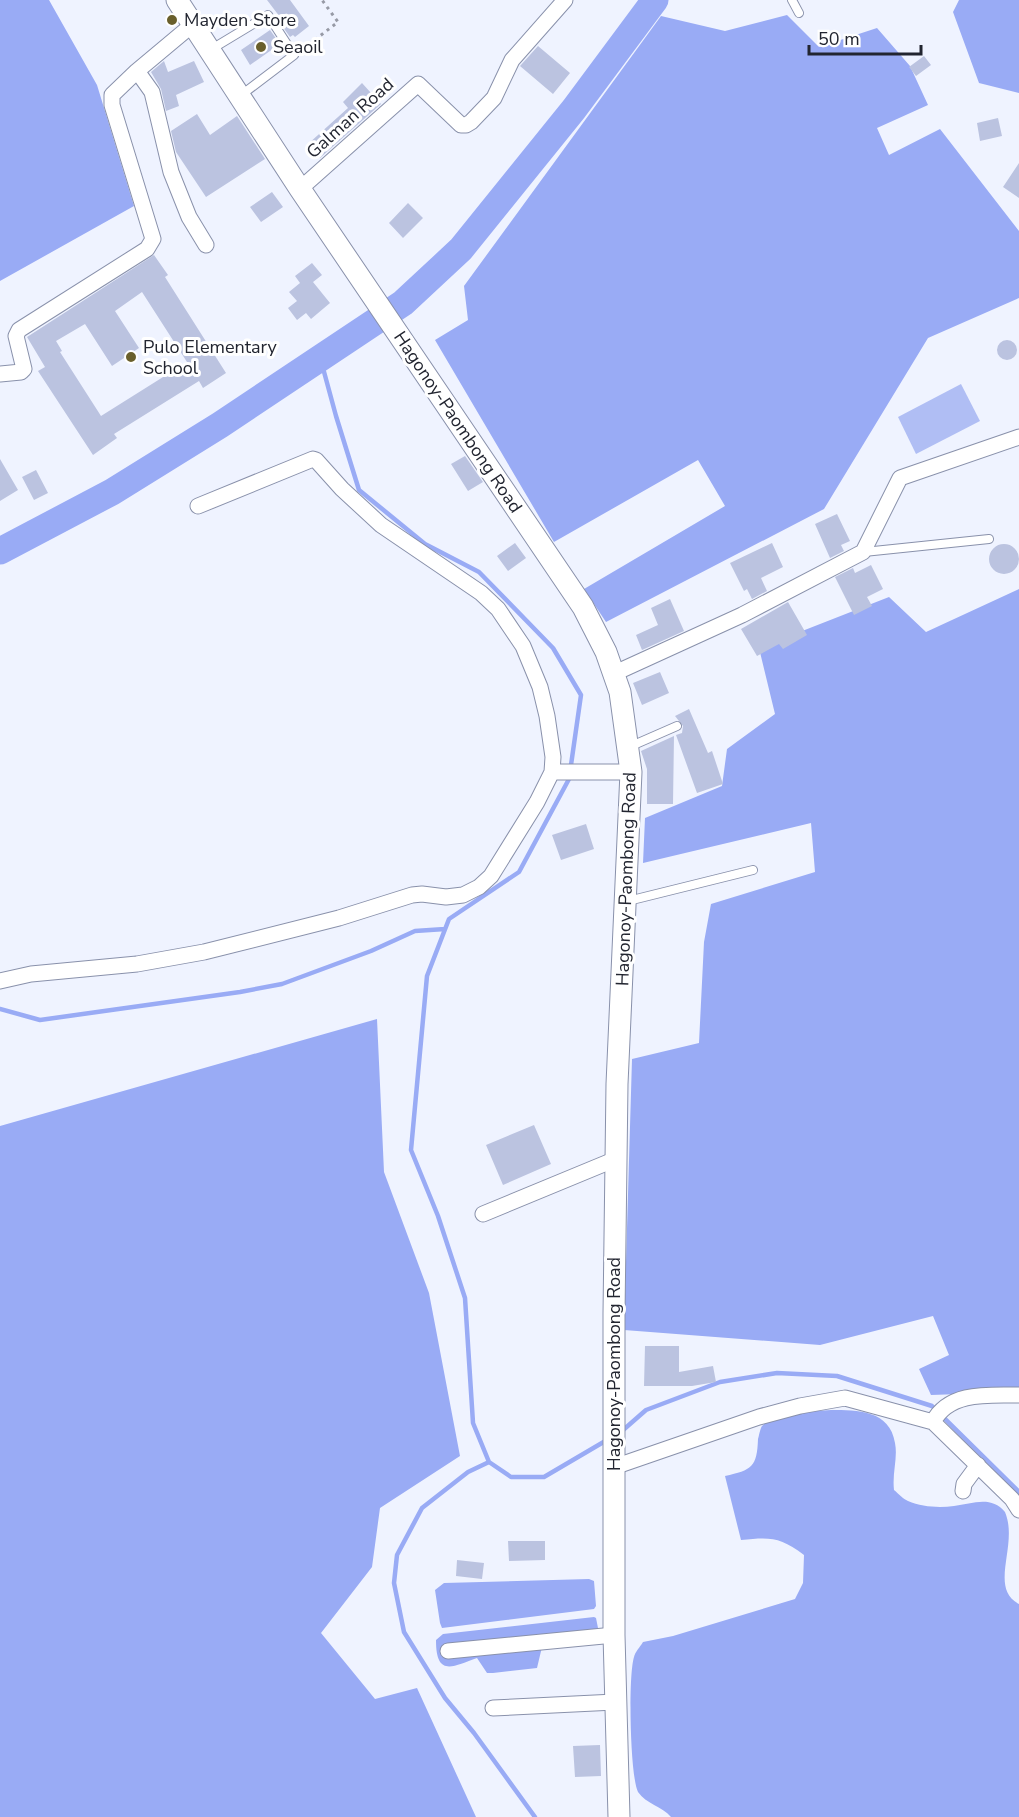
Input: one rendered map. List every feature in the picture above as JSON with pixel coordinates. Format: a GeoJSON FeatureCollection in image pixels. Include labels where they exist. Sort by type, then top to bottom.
{"type":"FeatureCollection","features":[{"type":"Feature","properties":{"kind":"main road","name":"Hagonoy-Paombong Road"},"geometry":{"type":"LineString","coordinates":[[177,0],[300,189],[583,608],[594,626],[621,692],[631,772],[617,1084],[613,1412],[614,1635],[619,1817]]}},
{"type":"Feature","properties":{"kind":"street","name":"Galman Road"},"geometry":{"type":"LineString","coordinates":[[300,189],[418,84],[461,125],[471,122],[494,98],[512,60],[565,0]]}},
{"type":"Feature","properties":{"kind":"street"},"geometry":{"type":"LineString","coordinates":[[0,374],[21,372],[24,369],[16,336],[19,330],[147,249],[153,239],[112,105],[112,94],[192,25]]}},
{"type":"Feature","properties":{"kind":"street"},"geometry":{"type":"LineString","coordinates":[[137,71],[152,92],[171,172],[189,217],[206,245]]}},
{"type":"Feature","properties":{"kind":"street"},"geometry":{"type":"LineString","coordinates":[[615,673],[741,615],[863,552],[900,478],[1019,437]]}},
{"type":"Feature","properties":{"kind":"street"},"geometry":{"type":"LineString","coordinates":[[198,506],[313,459],[316,460],[342,489],[381,525],[481,593],[498,609],[523,646],[540,687],[559,772]]}},
{"type":"Feature","properties":{"kind":"street"},"geometry":{"type":"LineString","coordinates":[[559,772],[631,772]]}},
{"type":"Feature","properties":{"kind":"street"},"geometry":{"type":"LineString","coordinates":[[0,981],[31,974],[102,969],[182,956],[339,918],[412,895],[446,897],[463,895],[479,887],[490,876],[559,772]]}},
{"type":"Feature","properties":{"kind":"street"},"geometry":{"type":"LineString","coordinates":[[483,1214],[616,1159]]}},
{"type":"Feature","properties":{"kind":"street"},"geometry":{"type":"LineString","coordinates":[[937,1416],[970,1396],[1019,1395]]}},
{"type":"Feature","properties":{"kind":"street"},"geometry":{"type":"LineString","coordinates":[[613,1460],[800,1406],[845,1398],[937,1416],[978,1465],[1012,1499],[1019,1510]]}},
{"type":"Feature","properties":{"kind":"street"},"geometry":{"type":"LineString","coordinates":[[963,1491],[964,1484],[978,1465]]}},
{"type":"Feature","properties":{"kind":"street"},"geometry":{"type":"LineString","coordinates":[[448,1651],[614,1635]]}},
{"type":"Feature","properties":{"kind":"street"},"geometry":{"type":"LineString","coordinates":[[493,1708],[615,1702]]}},
{"type":"Feature","properties":{"kind":"lane"},"geometry":{"type":"LineString","coordinates":[[792,0],[799,13]]}},
{"type":"Feature","properties":{"kind":"lane"},"geometry":{"type":"LineString","coordinates":[[209,51],[268,15],[294,55],[238,96]]}},
{"type":"Feature","properties":{"kind":"lane"},"geometry":{"type":"LineString","coordinates":[[863,552],[988,539]]}},
{"type":"Feature","properties":{"kind":"lane"},"geometry":{"type":"LineString","coordinates":[[628,748],[677,726]]}},
{"type":"Feature","properties":{"kind":"lane"},"geometry":{"type":"LineString","coordinates":[[627,901],[753,870]]}},
{"type":"Feature","properties":{"kind":"path"},"geometry":{"type":"LineString","coordinates":[[294,55],[338,22],[322,0]]}},
{"type":"Feature","properties":{"kind":"shaded area"},"geometry":{"type":"Polygon","coordinates":[[[0,0],[49,0],[97,85],[134,206],[0,281],[0,0]]]}},
{"type":"Feature","properties":{"kind":"shaded area"},"geometry":{"type":"Polygon","coordinates":[[[959,0],[1019,0],[1019,93],[979,83],[953,12],[959,0]]]}},
{"type":"Feature","properties":{"kind":"shaded area"},"geometry":{"type":"Polygon","coordinates":[[[787,15],[819,47],[877,28],[910,66],[928,105],[877,128],[889,155],[940,129],[1019,231],[1019,298],[928,338],[824,509],[606,622],[584,589],[725,506],[698,460],[554,542],[435,340],[468,320],[464,286],[661,16],[725,31],[787,15]]]}},
{"type":"Feature","properties":{"kind":"shaded area"},"geometry":{"type":"Polygon","coordinates":[[[961,384],[980,421],[916,454],[898,417],[961,384]]]}},
{"type":"Feature","properties":{"kind":"shaded area"},"geometry":{"type":"Polygon","coordinates":[[[1019,589],[1019,1392],[931,1395],[919,1369],[949,1355],[933,1316],[820,1345],[624,1330],[632,1059],[699,1043],[704,942],[711,904],[815,872],[811,823],[643,863],[645,818],[722,786],[727,749],[775,714],[759,648],[889,597],[926,632],[1019,589]]]}},
{"type":"Feature","properties":{"kind":"shaded area"},"geometry":{"type":"Polygon","coordinates":[[[377,1019],[384,1172],[429,1293],[460,1456],[380,1508],[372,1567],[321,1633],[375,1699],[417,1688],[476,1817],[0,1817],[0,1126],[377,1019]]]}},
{"type":"Feature","properties":{"kind":"shaded area"},"geometry":{"type":"Polygon","coordinates":[[[831,1410],[871,1414],[887,1424],[892,1432],[896,1449],[894,1490],[906,1500],[919,1505],[937,1507],[987,1502],[1000,1507],[1005,1512],[1009,1538],[1006,1588],[1010,1597],[1019,1604],[1019,1817],[671,1817],[638,1792],[633,1767],[631,1726],[631,1684],[635,1653],[643,1642],[673,1636],[795,1599],[803,1583],[804,1555],[775,1540],[741,1540],[725,1476],[741,1472],[751,1466],[756,1456],[762,1426],[768,1422],[775,1418],[795,1414],[831,1410]]]}},
{"type":"Feature","properties":{"kind":"shaded area"},"geometry":{"type":"Polygon","coordinates":[[[589,1579],[594,1581],[596,1606],[594,1609],[442,1628],[440,1623],[435,1590],[444,1583],[589,1579]]]}},
{"type":"Feature","properties":{"kind":"shaded area"},"geometry":{"type":"Polygon","coordinates":[[[594,1617],[599,1633],[542,1647],[537,1668],[487,1673],[477,1658],[447,1666],[439,1660],[437,1652],[436,1640],[443,1634],[594,1617]]]}},
{"type":"Feature","properties":{"kind":"building"},"geometry":{"type":"Polygon","coordinates":[[[267,0],[290,0],[309,26],[295,37],[293,35],[290,37],[280,23],[283,21],[267,0]]]}},
{"type":"Feature","properties":{"kind":"building","name":"Seaoil"},"geometry":{"type":"Polygon","coordinates":[[[270,30],[280,44],[250,65],[241,50],[270,30]]]}},
{"type":"Feature","properties":{"kind":"building"},"geometry":{"type":"Polygon","coordinates":[[[538,46],[570,73],[553,94],[520,66],[538,46]]]}},
{"type":"Feature","properties":{"kind":"building"},"geometry":{"type":"Polygon","coordinates":[[[924,56],[931,65],[916,76],[909,67],[924,56]]]}},
{"type":"Feature","properties":{"kind":"building"},"geometry":{"type":"Polygon","coordinates":[[[164,61],[168,72],[194,61],[204,82],[176,95],[179,106],[166,111],[161,89],[151,72],[164,61]]]}},
{"type":"Feature","properties":{"kind":"building"},"geometry":{"type":"Polygon","coordinates":[[[362,83],[381,104],[320,158],[308,144],[348,108],[343,102],[362,83]]]}},
{"type":"Feature","properties":{"kind":"building"},"geometry":{"type":"Polygon","coordinates":[[[197,114],[210,135],[237,116],[265,159],[206,197],[176,152],[171,131],[197,114]]]}},
{"type":"Feature","properties":{"kind":"building"},"geometry":{"type":"Polygon","coordinates":[[[998,118],[1002,136],[980,141],[977,123],[998,118]]]}},
{"type":"Feature","properties":{"kind":"building"},"geometry":{"type":"Polygon","coordinates":[[[1019,163],[1019,198],[1003,187],[1019,163]]]}},
{"type":"Feature","properties":{"kind":"building"},"geometry":{"type":"Polygon","coordinates":[[[272,192],[283,207],[261,222],[250,207],[272,192]]]}},
{"type":"Feature","properties":{"kind":"building"},"geometry":{"type":"Polygon","coordinates":[[[408,203],[423,218],[403,238],[389,223],[408,203]]]}},
{"type":"Feature","properties":{"kind":"building"},"geometry":{"type":"Polygon","coordinates":[[[154,255],[168,275],[165,277],[226,373],[203,388],[199,381],[114,434],[117,438],[93,455],[38,371],[45,367],[27,337],[154,255]],[[142,292],[115,311],[139,348],[112,366],[85,324],[56,341],[62,351],[60,352],[101,416],[187,362],[142,292]]]}},
{"type":"Feature","properties":{"kind":"building"},"geometry":{"type":"Polygon","coordinates":[[[312,263],[322,275],[313,282],[330,303],[311,319],[306,313],[297,320],[288,308],[297,301],[289,292],[300,283],[295,276],[312,263]]]}},
{"type":"Feature","properties":{"kind":"building"},"geometry":{"type":"Polygon","coordinates":[[[1007,340],[1014,343],[1017,350],[1014,357],[1007,360],[1000,357],[997,350],[1000,343],[1007,340]]]}},
{"type":"Feature","properties":{"kind":"building"},"geometry":{"type":"Polygon","coordinates":[[[465,456],[483,482],[468,491],[451,464],[465,456]]]}},
{"type":"Feature","properties":{"kind":"building"},"geometry":{"type":"Polygon","coordinates":[[[0,459],[18,490],[0,501],[0,459]]]}},
{"type":"Feature","properties":{"kind":"building"},"geometry":{"type":"Polygon","coordinates":[[[36,470],[48,493],[34,500],[22,477],[36,470]]]}},
{"type":"Feature","properties":{"kind":"building"},"geometry":{"type":"Polygon","coordinates":[[[837,514],[850,541],[841,545],[844,551],[830,558],[815,524],[837,514]]]}},
{"type":"Feature","properties":{"kind":"building"},"geometry":{"type":"Polygon","coordinates":[[[515,543],[526,558],[508,571],[497,556],[515,543]]]}},
{"type":"Feature","properties":{"kind":"building"},"geometry":{"type":"Polygon","coordinates":[[[772,543],[783,567],[761,578],[767,591],[752,599],[747,589],[744,591],[730,563],[772,543]]]}},
{"type":"Feature","properties":{"kind":"building"},"geometry":{"type":"Polygon","coordinates":[[[1004,544],[1015,548],[1019,559],[1015,570],[1004,574],[993,570],[989,559],[993,548],[1004,544]]]}},
{"type":"Feature","properties":{"kind":"building"},"geometry":{"type":"Polygon","coordinates":[[[871,565],[883,589],[867,597],[872,606],[854,615],[835,577],[853,568],[855,573],[871,565]]]}},
{"type":"Feature","properties":{"kind":"building"},"geometry":{"type":"Polygon","coordinates":[[[670,599],[684,631],[642,650],[636,635],[658,625],[651,608],[670,599]]]}},
{"type":"Feature","properties":{"kind":"building"},"geometry":{"type":"Polygon","coordinates":[[[788,602],[807,635],[783,649],[779,644],[757,656],[741,629],[788,602]]]}},
{"type":"Feature","properties":{"kind":"building"},"geometry":{"type":"Polygon","coordinates":[[[660,672],[669,693],[642,705],[633,683],[660,672]]]}},
{"type":"Feature","properties":{"kind":"building"},"geometry":{"type":"Polygon","coordinates":[[[689,709],[708,753],[712,751],[723,784],[697,793],[676,735],[682,733],[683,726],[675,716],[689,709]]]}},
{"type":"Feature","properties":{"kind":"building"},"geometry":{"type":"Polygon","coordinates":[[[674,736],[673,804],[647,804],[647,769],[641,751],[674,736]]]}},
{"type":"Feature","properties":{"kind":"building"},"geometry":{"type":"Polygon","coordinates":[[[586,824],[594,849],[561,860],[552,835],[586,824]]]}},
{"type":"Feature","properties":{"kind":"building"},"geometry":{"type":"Polygon","coordinates":[[[534,1125],[551,1164],[503,1185],[486,1145],[534,1125]]]}},
{"type":"Feature","properties":{"kind":"building"},"geometry":{"type":"Polygon","coordinates":[[[645,1346],[679,1346],[679,1372],[713,1366],[716,1382],[692,1386],[644,1386],[645,1346]]]}},
{"type":"Feature","properties":{"kind":"building"},"geometry":{"type":"Polygon","coordinates":[[[508,1541],[545,1541],[545,1560],[509,1561],[508,1541]]]}},
{"type":"Feature","properties":{"kind":"building"},"geometry":{"type":"Polygon","coordinates":[[[457,1560],[484,1563],[482,1579],[456,1576],[457,1560]]]}},
{"type":"Feature","properties":{"kind":"building"},"geometry":{"type":"Polygon","coordinates":[[[600,1745],[601,1776],[575,1777],[573,1746],[600,1745]]]}},
{"type":"Feature","properties":{"kind":"waterway"},"geometry":{"type":"LineString","coordinates":[[0,551],[112,492],[220,425],[403,303],[461,249],[574,109],[655,0]]}},
{"type":"Feature","properties":{"kind":"waterway"},"geometry":{"type":"LineString","coordinates":[[320,357],[359,490],[425,544],[479,572],[553,648],[581,695],[569,779],[519,872],[449,919],[427,976],[411,1150],[438,1216],[465,1298],[473,1423],[489,1462],[511,1477],[544,1477],[607,1440]]}},
{"type":"Feature","properties":{"kind":"waterway"},"geometry":{"type":"LineString","coordinates":[[0,1009],[40,1020],[240,992],[282,984],[371,951],[415,931],[445,929]]}},
{"type":"Feature","properties":{"kind":"waterway"},"geometry":{"type":"LineString","coordinates":[[622,1431],[646,1410],[720,1382],[777,1373],[837,1376],[932,1406],[1019,1492]]}},
{"type":"Feature","properties":{"kind":"waterway"},"geometry":{"type":"LineString","coordinates":[[489,1462],[468,1472],[422,1508],[397,1555],[394,1583],[404,1632],[445,1698],[474,1733],[535,1817]]}},
{"type":"Feature","properties":{"kind":"place","name":"Mayden Store"},"geometry":{"type":"Point","coordinates":[172,20]}},
{"type":"Feature","properties":{"kind":"place","name":"Seaoil"},"geometry":{"type":"Point","coordinates":[261,47]}},
{"type":"Feature","properties":{"kind":"place","name":"Pulo Elementary School"},"geometry":{"type":"Point","coordinates":[131,357]}}]}
